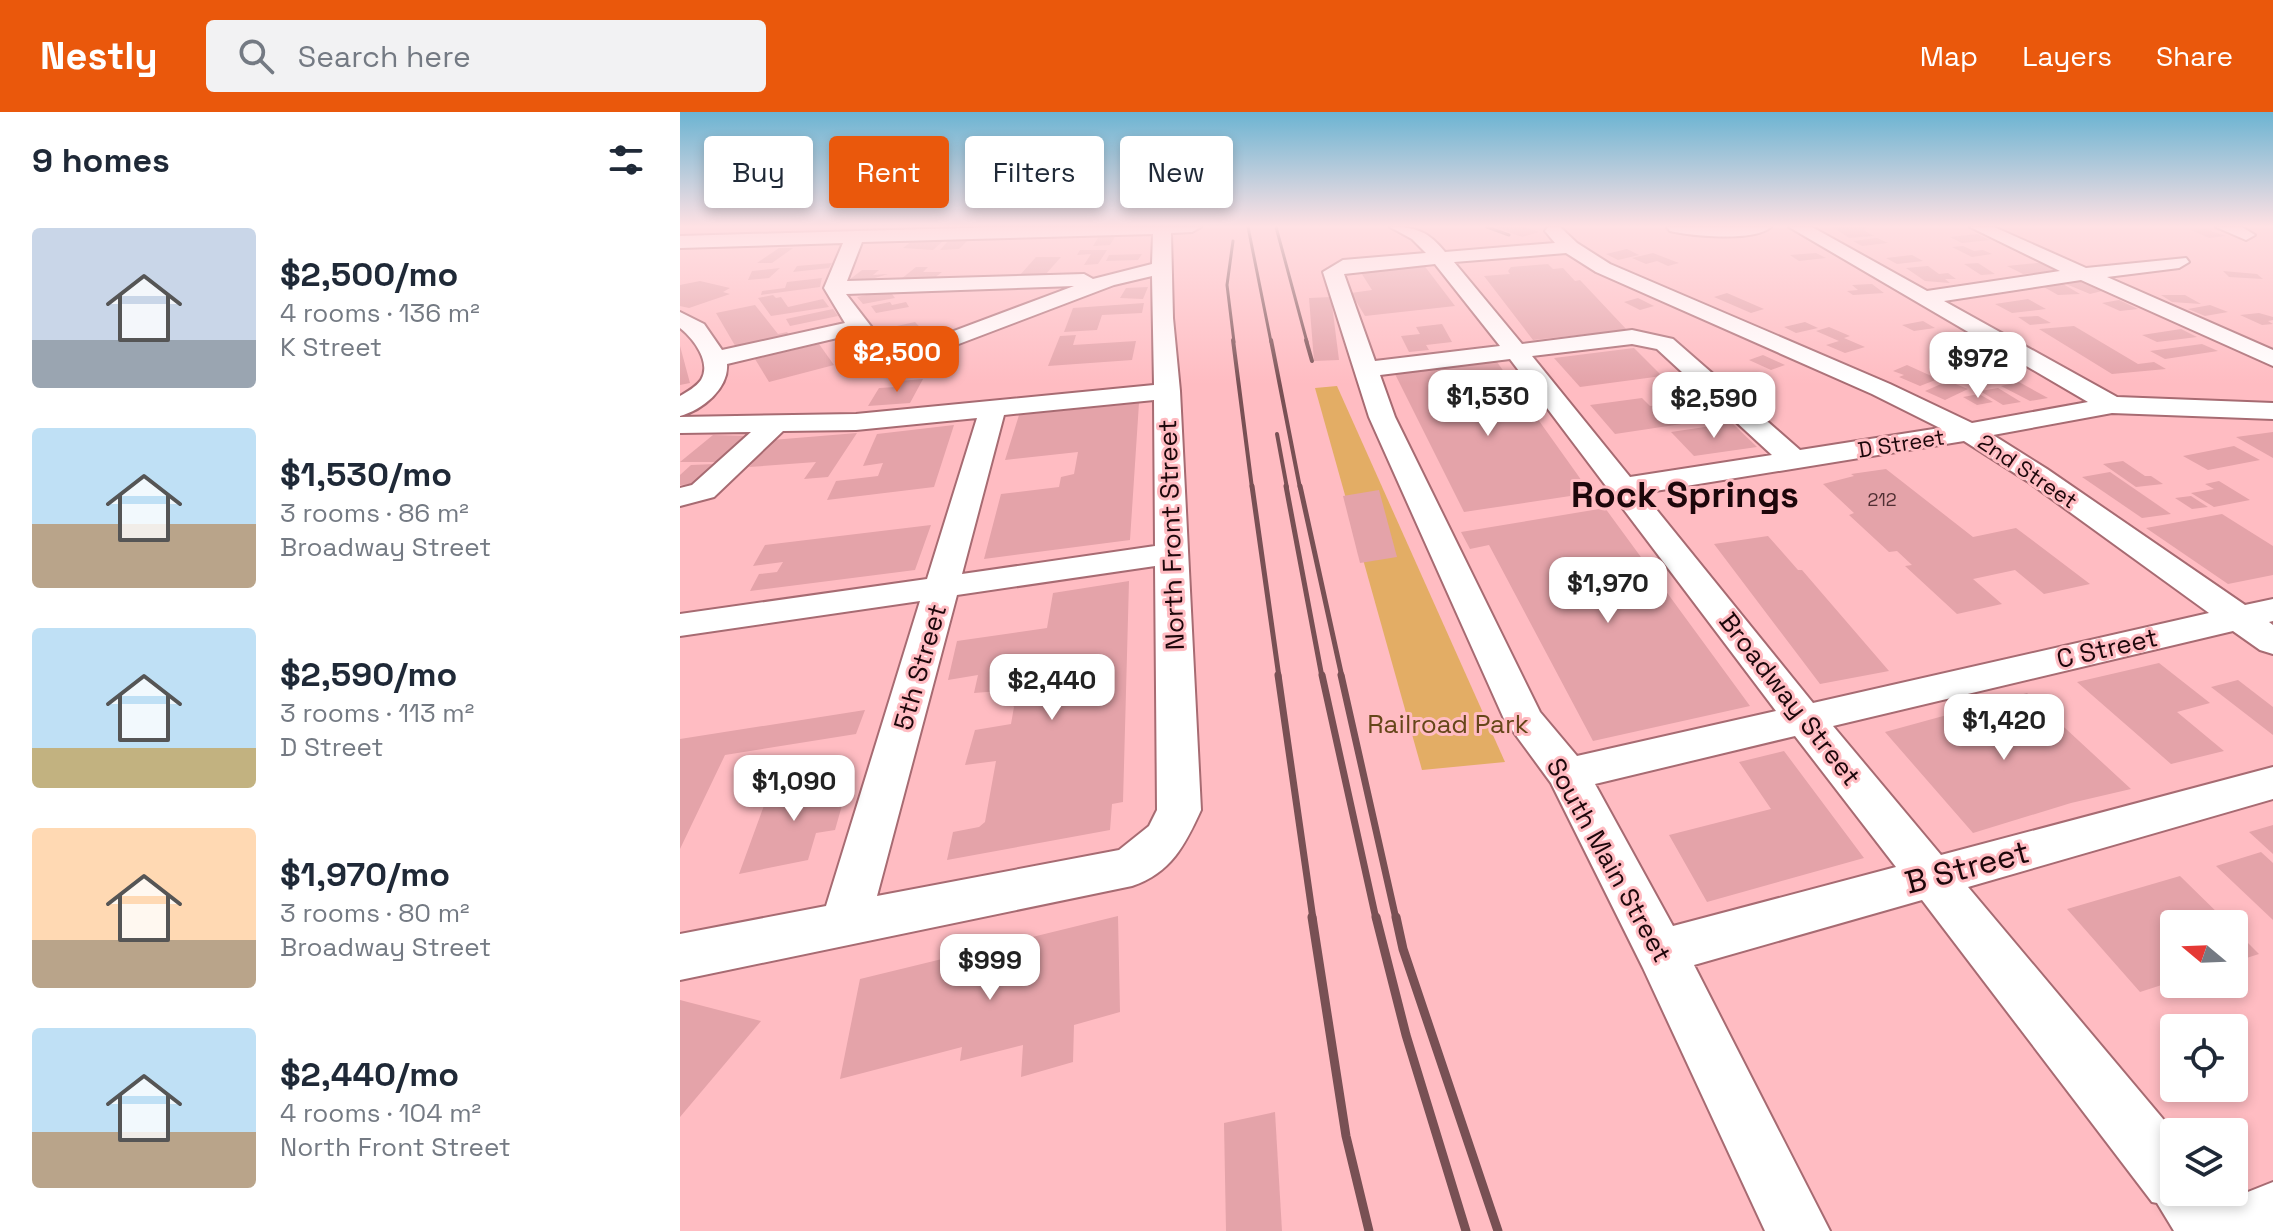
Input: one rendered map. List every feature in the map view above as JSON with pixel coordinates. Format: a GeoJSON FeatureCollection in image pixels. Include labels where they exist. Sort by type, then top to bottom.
{"type":"FeatureCollection","features":[{"type":"Feature","properties":{"kind":"main road"},"geometry":{"type":"LineString","coordinates":[[2241,1231],[2273,1218]]}},
{"type":"Feature","properties":{"kind":"street"},"geometry":{"type":"LineString","coordinates":[[838,279],[834,288],[836,295],[883,358],[892,359],[1114,279]]}},
{"type":"Feature","properties":{"kind":"street","name":"North Front Street"},"geometry":{"type":"LineString","coordinates":[[845,924],[1132,867],[1165,839],[1179,810],[1162,279]]}},
{"type":"Feature","properties":{"kind":"street","name":"South Main Street"},"geometry":{"type":"LineString","coordinates":[[1336,279],[1353,324],[1364,370],[1403,468],[1524,719],[1568,774],[1661,952],[1798,1231]]}},
{"type":"Feature","properties":{"kind":"street","name":"Broadway Street"},"geometry":{"type":"LineString","coordinates":[[1457,279],[1803,718],[1934,876],[2160,1162]]}},
{"type":"Feature","properties":{"kind":"street","name":"2nd Street"},"geometry":{"type":"LineString","coordinates":[[1629,279],[1894,395],[1969,432],[2255,614],[2273,642]]}},
{"type":"Feature","properties":{"kind":"street"},"geometry":{"type":"LineString","coordinates":[[1891,279],[2112,405]]}},
{"type":"Feature","properties":{"kind":"street"},"geometry":{"type":"LineString","coordinates":[[1924,298],[2048,279]]}},
{"type":"Feature","properties":{"kind":"street"},"geometry":{"type":"LineString","coordinates":[[2095,279],[2273,359]]}},
{"type":"Feature","properties":{"kind":"street"},"geometry":{"type":"LineString","coordinates":[[834,288],[1107,281]]}},
{"type":"Feature","properties":{"kind":"street"},"geometry":{"type":"LineString","coordinates":[[680,319],[699,331],[716,359],[717,376],[707,389],[680,408]]}},
{"type":"Feature","properties":{"kind":"street"},"geometry":{"type":"LineString","coordinates":[[716,359],[860,326]]}},
{"type":"Feature","properties":{"kind":"street"},"geometry":{"type":"LineString","coordinates":[[1364,370],[1632,337],[1649,339],[1665,344],[1794,460]]}},
{"type":"Feature","properties":{"kind":"street"},"geometry":{"type":"LineString","coordinates":[[680,425],[856,422],[1167,391]]}},
{"type":"Feature","properties":{"kind":"street","name":"D Street"},"geometry":{"type":"LineString","coordinates":[[1624,487],[1969,432],[2112,405],[2273,411]]}},
{"type":"Feature","properties":{"kind":"street","name":"5th Street"},"geometry":{"type":"LineString","coordinates":[[845,924],[993,408]]}},
{"type":"Feature","properties":{"kind":"street"},"geometry":{"type":"LineString","coordinates":[[680,497],[703,491],[774,425]]}},
{"type":"Feature","properties":{"kind":"street"},"geometry":{"type":"LineString","coordinates":[[680,625],[1171,554]]}},
{"type":"Feature","properties":{"kind":"street","name":"C Street"},"geometry":{"type":"LineString","coordinates":[[1568,774],[2255,614]]}},
{"type":"Feature","properties":{"kind":"street","name":"B Street"},"geometry":{"type":"LineString","coordinates":[[1661,952],[2273,783]]}},
{"type":"Feature","properties":{"kind":"street"},"geometry":{"type":"LineString","coordinates":[[680,957],[845,924]]}},
{"type":"Feature","properties":{"kind":"street"},"geometry":{"type":"LineString","coordinates":[[2194,1206],[2214,1231]]}},
{"type":"Feature","properties":{"kind":"green space","name":"Railroad Park"},"geometry":{"type":"Polygon","coordinates":[[[1337,386],[1505,762],[1422,770],[1315,388],[1337,386]]]}},
{"type":"Feature","properties":{"kind":"building"},"geometry":{"type":"Polygon","coordinates":[[[822,279],[820,287],[761,295],[762,291],[785,288],[787,282],[822,279]]]}},
{"type":"Feature","properties":{"kind":"building"},"geometry":{"type":"Polygon","coordinates":[[[1365,279],[1435,279],[1455,306],[1365,316],[1351,293],[1372,290],[1365,279]]]}},
{"type":"Feature","properties":{"kind":"building"},"geometry":{"type":"Polygon","coordinates":[[[1486,279],[1580,280],[1627,330],[1533,340],[1486,279]]]}},
{"type":"Feature","properties":{"kind":"building"},"geometry":{"type":"Polygon","coordinates":[[[1922,279],[1945,279],[1950,283],[1922,279]]]}},
{"type":"Feature","properties":{"kind":"building"},"geometry":{"type":"Polygon","coordinates":[[[700,281],[730,288],[723,292],[730,294],[689,308],[680,306],[680,285],[700,281]]]}},
{"type":"Feature","properties":{"kind":"building"},"geometry":{"type":"Polygon","coordinates":[[[2082,281],[2106,290],[2090,294],[2066,284],[2082,281]]]}},
{"type":"Feature","properties":{"kind":"building"},"geometry":{"type":"Polygon","coordinates":[[[1872,284],[1884,293],[1853,295],[1847,291],[1858,290],[1852,285],[1872,284]]]}},
{"type":"Feature","properties":{"kind":"building"},"geometry":{"type":"Polygon","coordinates":[[[2063,284],[2080,294],[2058,295],[2042,286],[2063,284]]]}},
{"type":"Feature","properties":{"kind":"building"},"geometry":{"type":"Polygon","coordinates":[[[1148,287],[1143,299],[1120,298],[1126,288],[1148,287]]]}},
{"type":"Feature","properties":{"kind":"building"},"geometry":{"type":"Polygon","coordinates":[[[889,290],[895,298],[863,304],[857,297],[889,290]]]}},
{"type":"Feature","properties":{"kind":"building"},"geometry":{"type":"Polygon","coordinates":[[[1727,293],[1764,309],[1751,313],[1714,297],[1727,293]]]}},
{"type":"Feature","properties":{"kind":"building"},"geometry":{"type":"Polygon","coordinates":[[[2161,295],[2185,295],[2201,304],[2172,302],[2161,295]]]}},
{"type":"Feature","properties":{"kind":"building"},"geometry":{"type":"Polygon","coordinates":[[[781,297],[788,307],[823,299],[829,307],[771,316],[758,298],[781,297]]]}},
{"type":"Feature","properties":{"kind":"building"},"geometry":{"type":"Polygon","coordinates":[[[1331,297],[1339,360],[1314,361],[1309,298],[1331,297]]]}},
{"type":"Feature","properties":{"kind":"building"},"geometry":{"type":"Polygon","coordinates":[[[1638,298],[1654,306],[1640,310],[1624,302],[1638,298]]]}},
{"type":"Feature","properties":{"kind":"building"},"geometry":{"type":"Polygon","coordinates":[[[2028,299],[2046,309],[2012,313],[1995,304],[2028,299]]]}},
{"type":"Feature","properties":{"kind":"building"},"geometry":{"type":"Polygon","coordinates":[[[2119,300],[2138,309],[2120,311],[2102,303],[2119,300]]]}},
{"type":"Feature","properties":{"kind":"building"},"geometry":{"type":"Polygon","coordinates":[[[890,302],[892,305],[906,302],[909,307],[876,313],[871,306],[890,302]]]}},
{"type":"Feature","properties":{"kind":"building"},"geometry":{"type":"Polygon","coordinates":[[[1144,303],[1142,313],[1102,315],[1097,330],[1064,332],[1073,308],[1144,303]]]}},
{"type":"Feature","properties":{"kind":"building"},"geometry":{"type":"Polygon","coordinates":[[[755,305],[778,334],[787,332],[790,336],[737,349],[716,313],[755,305]]]}},
{"type":"Feature","properties":{"kind":"building"},"geometry":{"type":"Polygon","coordinates":[[[2210,305],[2228,312],[2205,316],[2188,309],[2210,305]]]}},
{"type":"Feature","properties":{"kind":"building"},"geometry":{"type":"Polygon","coordinates":[[[833,309],[838,316],[790,326],[786,319],[833,309]]]}},
{"type":"Feature","properties":{"kind":"building"},"geometry":{"type":"Polygon","coordinates":[[[2259,313],[2273,317],[2268,321],[2273,324],[2262,325],[2240,315],[2259,313]]]}},
{"type":"Feature","properties":{"kind":"building"},"geometry":{"type":"Polygon","coordinates":[[[2038,316],[2051,323],[2030,325],[2018,317],[2038,316]]]}},
{"type":"Feature","properties":{"kind":"building"},"geometry":{"type":"Polygon","coordinates":[[[1923,321],[1935,328],[1914,331],[1902,325],[1923,321]]]}},
{"type":"Feature","properties":{"kind":"building"},"geometry":{"type":"Polygon","coordinates":[[[915,322],[929,337],[892,345],[879,330],[915,322]]]}},
{"type":"Feature","properties":{"kind":"building"},"geometry":{"type":"Polygon","coordinates":[[[1805,322],[1818,328],[1796,333],[1784,327],[1805,322]]]}},
{"type":"Feature","properties":{"kind":"building"},"geometry":{"type":"Polygon","coordinates":[[[1442,324],[1452,342],[1426,345],[1429,350],[1409,352],[1401,336],[1420,334],[1416,327],[1442,324]]]}},
{"type":"Feature","properties":{"kind":"building"},"geometry":{"type":"Polygon","coordinates":[[[2074,326],[2138,364],[2154,362],[2166,369],[2112,374],[2039,329],[2074,326]]]}},
{"type":"Feature","properties":{"kind":"building"},"geometry":{"type":"Polygon","coordinates":[[[1829,327],[1865,347],[1845,353],[1826,345],[1839,341],[1816,331],[1829,327]]]}},
{"type":"Feature","properties":{"kind":"building"},"geometry":{"type":"Polygon","coordinates":[[[2181,329],[2197,337],[2157,342],[2142,335],[2181,329]]]}},
{"type":"Feature","properties":{"kind":"building"},"geometry":{"type":"Polygon","coordinates":[[[1076,335],[1073,345],[1136,341],[1132,360],[1048,366],[1060,336],[1076,335]]]}},
{"type":"Feature","properties":{"kind":"building"},"geometry":{"type":"Polygon","coordinates":[[[1957,338],[1978,349],[1958,353],[1937,341],[1957,338]]]}},
{"type":"Feature","properties":{"kind":"building"},"geometry":{"type":"Polygon","coordinates":[[[819,344],[834,365],[769,382],[755,359],[819,344]]]}},
{"type":"Feature","properties":{"kind":"building"},"geometry":{"type":"Polygon","coordinates":[[[2202,344],[2218,351],[2165,359],[2150,351],[2202,344]]]}},
{"type":"Feature","properties":{"kind":"building"},"geometry":{"type":"Polygon","coordinates":[[[680,346],[690,383],[680,385],[680,346]]]}},
{"type":"Feature","properties":{"kind":"building"},"geometry":{"type":"Polygon","coordinates":[[[1634,348],[1662,376],[1580,387],[1554,358],[1634,348]]]}},
{"type":"Feature","properties":{"kind":"building"},"geometry":{"type":"Polygon","coordinates":[[[1763,355],[1785,365],[1771,370],[1749,360],[1763,355]]]}},
{"type":"Feature","properties":{"kind":"building"},"geometry":{"type":"Polygon","coordinates":[[[1497,362],[1590,493],[1464,512],[1395,374],[1497,362]]]}},
{"type":"Feature","properties":{"kind":"building"},"geometry":{"type":"Polygon","coordinates":[[[1907,365],[1938,379],[1920,386],[1893,371],[1907,365]]]}},
{"type":"Feature","properties":{"kind":"building"},"geometry":{"type":"Polygon","coordinates":[[[923,379],[910,403],[868,406],[879,388],[896,387],[900,381],[923,379]]]}},
{"type":"Feature","properties":{"kind":"building"},"geometry":{"type":"Polygon","coordinates":[[[1948,381],[1968,389],[1945,400],[1925,391],[1948,381]]]}},
{"type":"Feature","properties":{"kind":"building"},"geometry":{"type":"Polygon","coordinates":[[[2019,382],[2048,398],[2030,401],[2001,386],[2019,382]]]}},
{"type":"Feature","properties":{"kind":"building"},"geometry":{"type":"Polygon","coordinates":[[[1998,388],[2021,402],[2003,405],[1980,391],[1998,388]]]}},
{"type":"Feature","properties":{"kind":"building"},"geometry":{"type":"Polygon","coordinates":[[[1698,389],[1728,417],[1615,434],[1590,405],[1642,398],[1650,406],[1668,404],[1659,394],[1698,389]]]}},
{"type":"Feature","properties":{"kind":"building"},"geometry":{"type":"Polygon","coordinates":[[[1979,394],[1993,402],[1977,405],[1963,397],[1979,394]]]}},
{"type":"Feature","properties":{"kind":"building"},"geometry":{"type":"Polygon","coordinates":[[[1139,403],[1130,540],[984,559],[1001,494],[1059,487],[1061,477],[1074,474],[1078,452],[1005,460],[1019,415],[1139,403]]]}},
{"type":"Feature","properties":{"kind":"building"},"geometry":{"type":"Polygon","coordinates":[[[1732,423],[1757,447],[1694,456],[1671,432],[1732,423]]]}},
{"type":"Feature","properties":{"kind":"building"},"geometry":{"type":"Polygon","coordinates":[[[954,425],[934,487],[827,500],[836,481],[878,476],[883,463],[863,466],[877,434],[954,425]]]}},
{"type":"Feature","properties":{"kind":"building"},"geometry":{"type":"Polygon","coordinates":[[[2273,432],[2273,458],[2236,437],[2273,432]]]}},
{"type":"Feature","properties":{"kind":"building"},"geometry":{"type":"Polygon","coordinates":[[[857,433],[828,477],[804,479],[816,462],[749,467],[772,440],[857,433]]]}},
{"type":"Feature","properties":{"kind":"building"},"geometry":{"type":"Polygon","coordinates":[[[713,435],[749,436],[716,462],[680,462],[713,435]]]}},
{"type":"Feature","properties":{"kind":"building"},"geometry":{"type":"Polygon","coordinates":[[[2234,446],[2260,460],[2208,470],[2183,456],[2234,446]]]}},
{"type":"Feature","properties":{"kind":"building"},"geometry":{"type":"Polygon","coordinates":[[[2123,461],[2163,484],[2136,487],[2103,464],[2123,461]]]}},
{"type":"Feature","properties":{"kind":"building"},"geometry":{"type":"Polygon","coordinates":[[[716,464],[695,484],[680,485],[680,475],[691,465],[716,464]]]}},
{"type":"Feature","properties":{"kind":"building"},"geometry":{"type":"Polygon","coordinates":[[[1886,469],[1973,537],[2016,528],[2090,584],[2044,594],[2015,570],[1973,579],[2002,604],[1957,614],[1905,566],[1912,565],[1897,551],[1889,552],[1849,515],[1854,513],[1823,484],[1854,476],[1851,474],[1886,469]]]}},
{"type":"Feature","properties":{"kind":"building"},"geometry":{"type":"Polygon","coordinates":[[[2110,472],[2171,514],[2142,518],[2082,477],[2110,472]]]}},
{"type":"Feature","properties":{"kind":"building"},"geometry":{"type":"Polygon","coordinates":[[[2219,481],[2250,500],[2214,507],[2191,493],[2214,489],[2205,484],[2219,481]]]}},
{"type":"Feature","properties":{"kind":"building"},"geometry":{"type":"Polygon","coordinates":[[[1379,490],[1397,557],[1360,563],[1343,496],[1379,490]]]}},
{"type":"Feature","properties":{"kind":"building"},"geometry":{"type":"Polygon","coordinates":[[[2191,496],[2208,507],[2192,509],[2175,498],[2191,496]]]}},
{"type":"Feature","properties":{"kind":"building"},"geometry":{"type":"Polygon","coordinates":[[[1605,508],[1750,706],[1593,741],[1489,545],[1470,549],[1461,532],[1605,508]]]}},
{"type":"Feature","properties":{"kind":"building"},"geometry":{"type":"Polygon","coordinates":[[[2222,514],[2273,546],[2273,575],[2228,584],[2146,528],[2222,514]]]}},
{"type":"Feature","properties":{"kind":"building"},"geometry":{"type":"Polygon","coordinates":[[[931,525],[915,570],[750,591],[759,574],[777,572],[783,562],[753,566],[765,545],[931,525]]]}},
{"type":"Feature","properties":{"kind":"building"},"geometry":{"type":"Polygon","coordinates":[[[1768,536],[1798,570],[1802,570],[1889,671],[1820,684],[1714,544],[1768,536]]]}},
{"type":"Feature","properties":{"kind":"building"},"geometry":{"type":"Polygon","coordinates":[[[1129,581],[1123,802],[1112,804],[1110,830],[947,860],[953,832],[979,827],[985,822],[996,761],[965,765],[975,730],[1011,724],[1014,707],[1011,703],[1012,690],[974,693],[978,675],[948,680],[957,641],[1047,628],[1053,593],[1129,581]]]}},
{"type":"Feature","properties":{"kind":"building"},"geometry":{"type":"Polygon","coordinates":[[[2159,663],[2210,703],[2177,712],[2224,751],[2171,764],[2077,682],[2159,663]]]}},
{"type":"Feature","properties":{"kind":"building"},"geometry":{"type":"Polygon","coordinates":[[[2238,680],[2273,707],[2273,735],[2211,687],[2238,680]]]}},
{"type":"Feature","properties":{"kind":"building"},"geometry":{"type":"Polygon","coordinates":[[[2027,693],[2131,789],[2071,803],[1973,833],[1885,732],[2027,693]]]}},
{"type":"Feature","properties":{"kind":"building"},"geometry":{"type":"Polygon","coordinates":[[[865,710],[856,734],[725,755],[680,849],[680,739],[865,710]]]}},
{"type":"Feature","properties":{"kind":"building"},"geometry":{"type":"Polygon","coordinates":[[[1784,751],[1864,858],[1707,902],[1669,835],[1771,809],[1739,762],[1784,751]]]}},
{"type":"Feature","properties":{"kind":"building"},"geometry":{"type":"Polygon","coordinates":[[[850,777],[835,830],[816,833],[808,860],[739,874],[770,789],[850,777]]]}},
{"type":"Feature","properties":{"kind":"building"},"geometry":{"type":"Polygon","coordinates":[[[2273,825],[2273,854],[2249,832],[2273,825]]]}},
{"type":"Feature","properties":{"kind":"building"},"geometry":{"type":"Polygon","coordinates":[[[2261,852],[2273,863],[2273,920],[2216,866],[2261,852]]]}},
{"type":"Feature","properties":{"kind":"building"},"geometry":{"type":"Polygon","coordinates":[[[2180,876],[2215,910],[2160,910],[2160,986],[2140,992],[2067,909],[2180,876]]]}},
{"type":"Feature","properties":{"kind":"building"},"geometry":{"type":"Polygon","coordinates":[[[1118,916],[1120,1012],[1074,1025],[1073,1062],[1021,1077],[1023,1045],[960,1061],[962,1047],[840,1079],[860,979],[1118,916]]]}},
{"type":"Feature","properties":{"kind":"building"},"geometry":{"type":"Polygon","coordinates":[[[2248,943],[2259,954],[2248,958],[2248,943]]]}},
{"type":"Feature","properties":{"kind":"building"},"geometry":{"type":"Polygon","coordinates":[[[680,1000],[761,1021],[680,1117],[680,1000]]]}},
{"type":"Feature","properties":{"kind":"building"},"geometry":{"type":"Polygon","coordinates":[[[1275,1112],[1282,1231],[1226,1231],[1224,1123],[1275,1112]]]}},
{"type":"Feature","properties":{"kind":"railway"},"geometry":{"type":"LineString","coordinates":[[1228,279],[1234,342]]}},
{"type":"Feature","properties":{"kind":"railway"},"geometry":{"type":"LineString","coordinates":[[1258,279],[1271,342]]}},
{"type":"Feature","properties":{"kind":"railway"},"geometry":{"type":"LineString","coordinates":[[1290,279],[1307,342]]}},
{"type":"Feature","properties":{"kind":"railway"},"geometry":{"type":"LineString","coordinates":[[1233,340],[1252,488]]}},
{"type":"Feature","properties":{"kind":"railway"},"geometry":{"type":"LineString","coordinates":[[1271,340],[1300,488]]}},
{"type":"Feature","properties":{"kind":"railway"},"geometry":{"type":"LineString","coordinates":[[1306,340],[1312,361]]}},
{"type":"Feature","properties":{"kind":"railway"},"geometry":{"type":"LineString","coordinates":[[1277,434],[1287,488]]}},
{"type":"Feature","properties":{"kind":"railway"},"geometry":{"type":"LineString","coordinates":[[1252,486],[1279,677]]}},
{"type":"Feature","properties":{"kind":"railway"},"geometry":{"type":"LineString","coordinates":[[1286,486],[1322,677]]}},
{"type":"Feature","properties":{"kind":"railway"},"geometry":{"type":"LineString","coordinates":[[1300,486],[1342,677]]}},
{"type":"Feature","properties":{"kind":"railway"},"geometry":{"type":"LineString","coordinates":[[1278,675],[1313,919]]}},
{"type":"Feature","properties":{"kind":"railway"},"geometry":{"type":"LineString","coordinates":[[1322,675],[1376,919]]}},
{"type":"Feature","properties":{"kind":"railway"},"geometry":{"type":"LineString","coordinates":[[1341,675],[1396,919]]}},
{"type":"Feature","properties":{"kind":"railway"},"geometry":{"type":"LineString","coordinates":[[1312,917],[1346,1136],[1369,1231]]}},
{"type":"Feature","properties":{"kind":"railway"},"geometry":{"type":"LineString","coordinates":[[1376,917],[1406,1035],[1466,1231]]}},
{"type":"Feature","properties":{"kind":"railway"},"geometry":{"type":"LineString","coordinates":[[1396,917],[1403,949],[1498,1231]]}},
{"type":"Feature","properties":{"kind":"district","name":"Rock Springs"},"geometry":{"type":"Point","coordinates":[1685,495]}}]}
